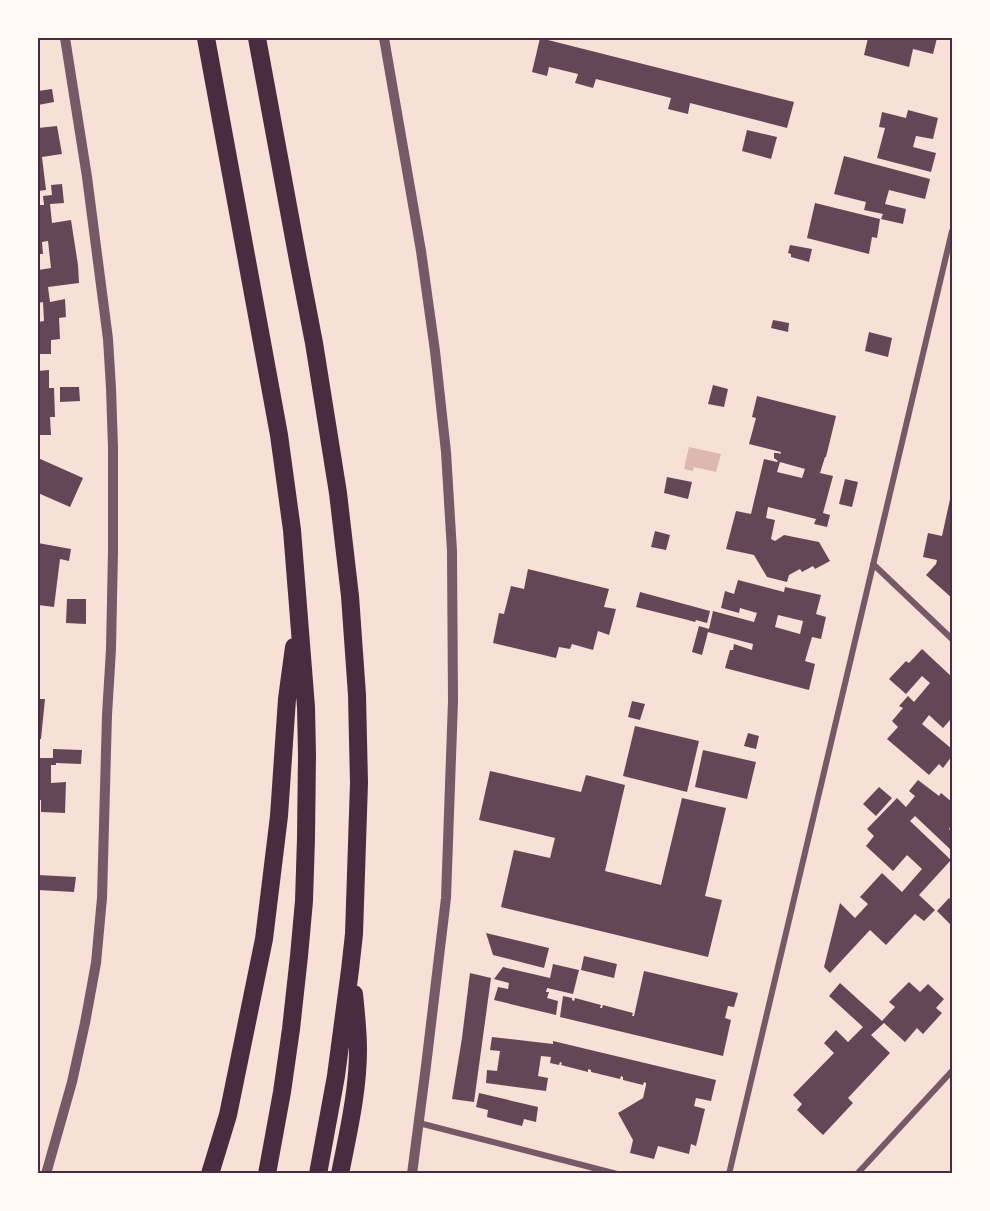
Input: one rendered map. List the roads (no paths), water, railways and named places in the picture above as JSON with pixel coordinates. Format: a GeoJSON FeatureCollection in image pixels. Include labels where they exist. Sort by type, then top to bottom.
{"type":"FeatureCollection","features":[{"type":"Feature","properties":{"kind":"highway"},"geometry":{"type":"LineString","coordinates":[[206,38],[279,435],[292,530],[306,707],[304,901],[291,1029],[267,1173]]}},
{"type":"Feature","properties":{"kind":"highway"},"geometry":{"type":"LineString","coordinates":[[257,38],[314,344],[338,493],[357,684],[359,763],[357,870],[350,970],[336,1076],[318,1173]]}},
{"type":"Feature","properties":{"kind":"highway"},"geometry":{"type":"LineString","coordinates":[[210,1173],[228,1115],[264,939],[279,816],[287,699],[298,612]]}},
{"type":"Feature","properties":{"kind":"highway"},"geometry":{"type":"LineString","coordinates":[[340,1173],[355,1089],[358,1052],[357,1020],[350,970]]}},
{"type":"Feature","properties":{"kind":"street"},"geometry":{"type":"LineString","coordinates":[[46,1173],[72,1082],[96,963],[102,898],[111,649],[113,448],[108,339],[87,177],[65,38]]}},
{"type":"Feature","properties":{"kind":"street"},"geometry":{"type":"LineString","coordinates":[[384,38],[431,322],[446,452],[452,551],[454,690],[447,889],[412,1173]]}},
{"type":"Feature","properties":{"kind":"street"},"geometry":{"type":"LineString","coordinates":[[729,1173],[952,231]]}},
{"type":"Feature","properties":{"kind":"street"},"geometry":{"type":"LineString","coordinates":[[873,564],[952,639]]}},
{"type":"Feature","properties":{"kind":"street"},"geometry":{"type":"LineString","coordinates":[[857,1173],[952,1071]]}},
{"type":"Feature","properties":{"kind":"street"},"geometry":{"type":"LineString","coordinates":[[419,1123],[617,1173]]}}]}
